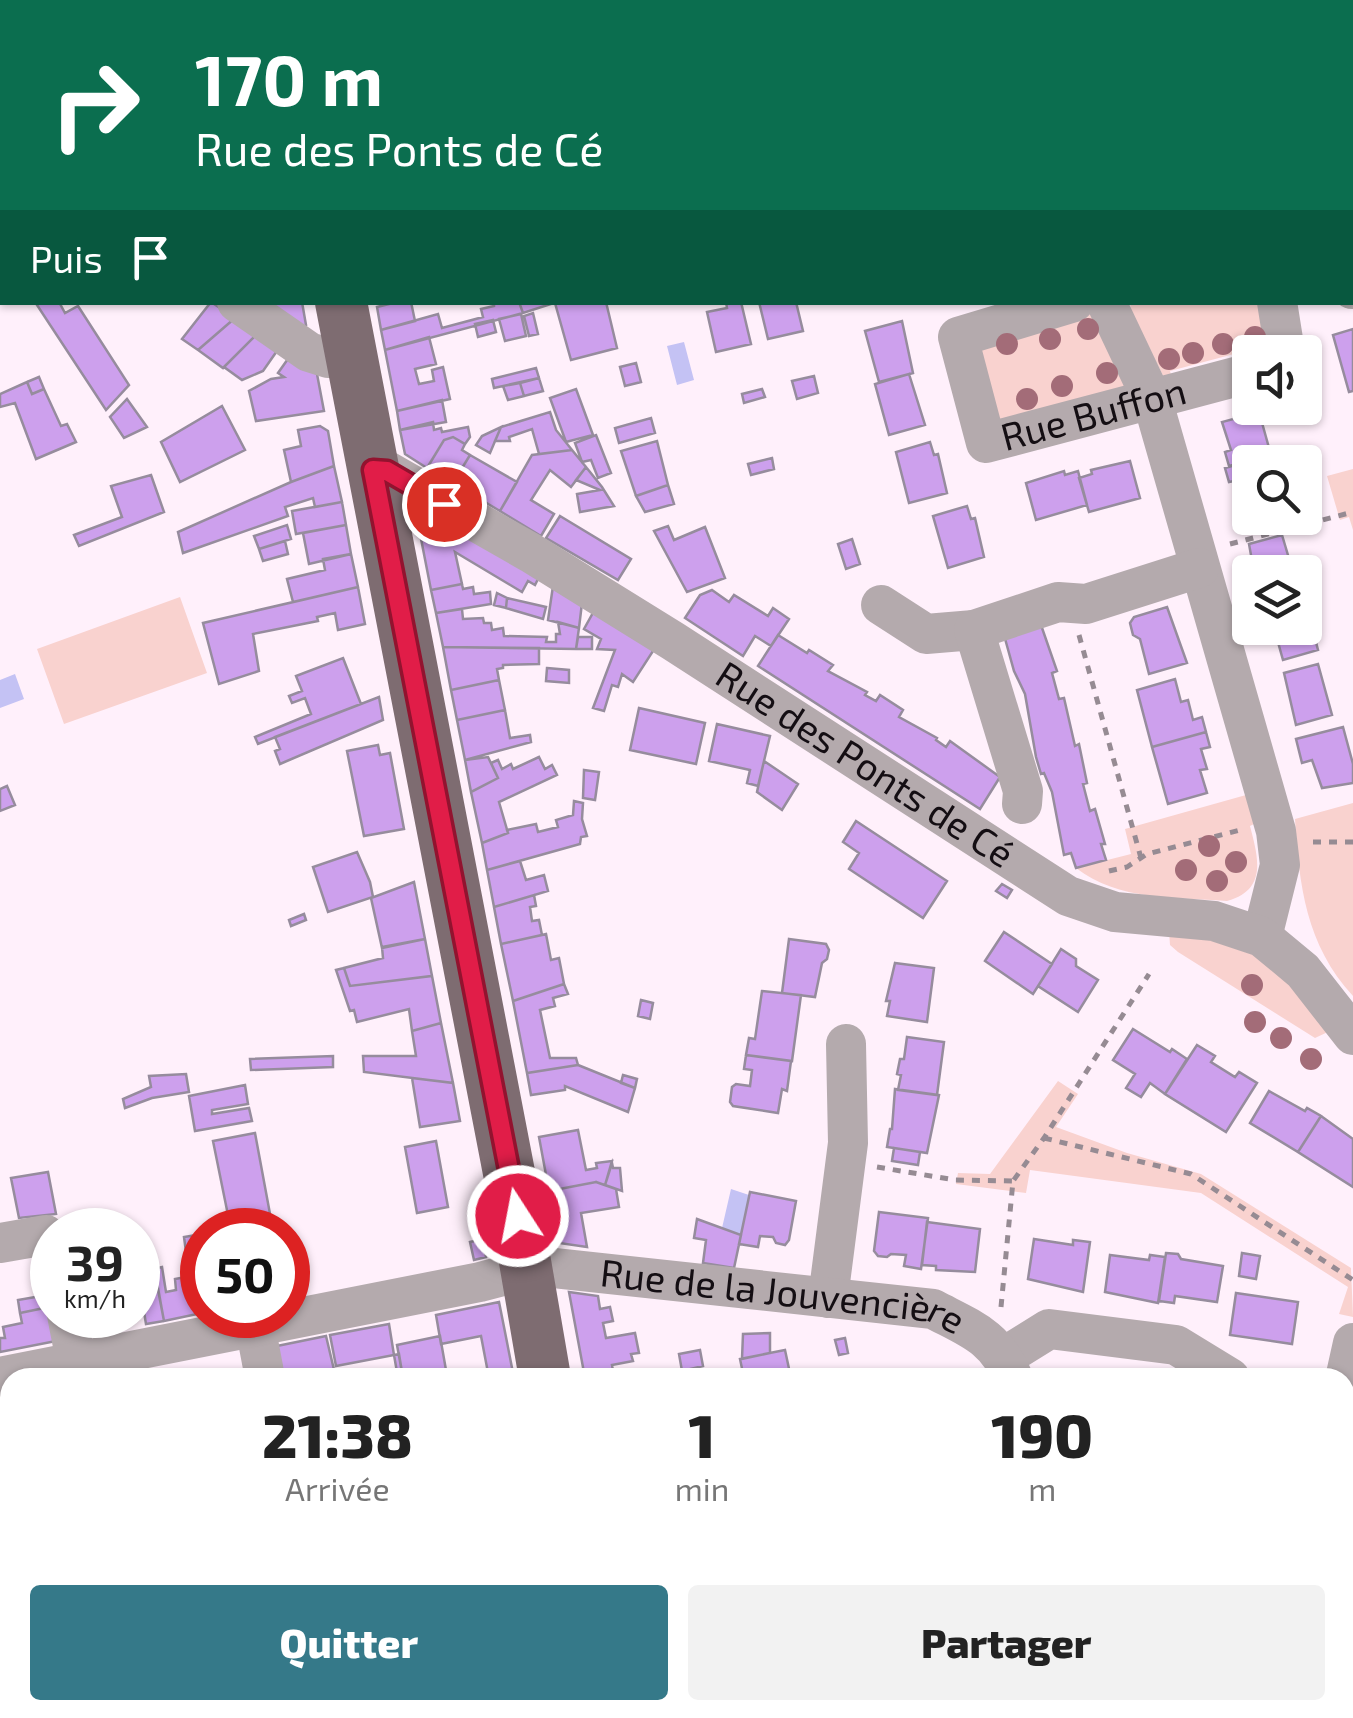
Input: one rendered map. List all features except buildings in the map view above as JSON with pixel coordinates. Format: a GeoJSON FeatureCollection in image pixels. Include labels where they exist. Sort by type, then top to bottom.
{"type":"FeatureCollection","features":[{"type":"Feature","properties":{"kind":"main road"},"geometry":{"type":"LineString","coordinates":[[342,305],[543,1368]]}},
{"type":"Feature","properties":{"kind":"street"},"geometry":{"type":"LineString","coordinates":[[241,305],[308,352],[328,358],[352,357]]}},
{"type":"Feature","properties":{"kind":"street","name":"Rue Buffon"},"geometry":{"type":"LineString","coordinates":[[1064,305],[958,337],[986,443],[1232,379]]}},
{"type":"Feature","properties":{"kind":"street"},"geometry":{"type":"LineString","coordinates":[[1107,305],[1152,399],[1214,556],[1276,831],[1280,865],[1262,937]]}},
{"type":"Feature","properties":{"kind":"street"},"geometry":{"type":"LineString","coordinates":[[1286,335],[1287,305]]}},
{"type":"Feature","properties":{"kind":"street","name":"Rue des Ponts de Cé"},"geometry":{"type":"LineString","coordinates":[[373,470],[387,471],[673,640],[1068,896],[1116,912],[1214,920],[1262,937],[1303,971],[1353,1034]]}},
{"type":"Feature","properties":{"kind":"street"},"geometry":{"type":"LineString","coordinates":[[881,604],[926,634],[974,630],[1058,602],[1086,604],[1214,556]]}},
{"type":"Feature","properties":{"kind":"street"},"geometry":{"type":"LineString","coordinates":[[974,630],[1023,791],[1022,804]]}},
{"type":"Feature","properties":{"kind":"street"},"geometry":{"type":"LineString","coordinates":[[828,1298],[845,1161],[846,1044]]}},
{"type":"Feature","properties":{"kind":"street"},"geometry":{"type":"LineString","coordinates":[[0,1243],[30,1238]]}},
{"type":"Feature","properties":{"kind":"street","name":"Rue de la Jouvencière"},"geometry":{"type":"LineString","coordinates":[[310,1314],[524,1270],[554,1268],[933,1309],[1002,1357]]}},
{"type":"Feature","properties":{"kind":"street"},"geometry":{"type":"LineString","coordinates":[[1002,1357],[1049,1329],[1176,1345],[1214,1368]]}},
{"type":"Feature","properties":{"kind":"street"},"geometry":{"type":"LineString","coordinates":[[72,1338],[76,1361]]}},
{"type":"Feature","properties":{"kind":"street","name":"Rue de la Jouvencière"},"geometry":{"type":"LineString","coordinates":[[43,1368],[190,1338]]}},
{"type":"Feature","properties":{"kind":"street"},"geometry":{"type":"LineString","coordinates":[[257,1338],[263,1368]]}},
{"type":"Feature","properties":{"kind":"street"},"geometry":{"type":"LineString","coordinates":[[1347,1368],[1353,1343]]}},
{"type":"Feature","properties":{"kind":"path"},"geometry":{"type":"LineString","coordinates":[[1214,556],[1353,512]]}},
{"type":"Feature","properties":{"kind":"path"},"geometry":{"type":"LineString","coordinates":[[1073,603],[1076,626],[1141,858]]}},
{"type":"Feature","properties":{"kind":"path"},"geometry":{"type":"LineString","coordinates":[[1094,874],[1254,826]]}},
{"type":"Feature","properties":{"kind":"path"},"geometry":{"type":"LineString","coordinates":[[1307,842],[1353,842]]}},
{"type":"Feature","properties":{"kind":"path"},"geometry":{"type":"LineString","coordinates":[[1002,1357],[1001,1308],[1012,1181],[1149,974]]}},
{"type":"Feature","properties":{"kind":"path"},"geometry":{"type":"LineString","coordinates":[[1044,1138],[1191,1174],[1353,1280]]}},
{"type":"Feature","properties":{"kind":"path"},"geometry":{"type":"LineString","coordinates":[[845,1161],[955,1180],[1012,1181]]}},
{"type":"Feature","properties":{"kind":"shaded area"},"geometry":{"type":"Polygon","coordinates":[[[1130,305],[1260,305],[1263,335],[1232,335],[1232,355],[1170,371],[1173,383],[1167,384],[1130,305]]]}},
{"type":"Feature","properties":{"kind":"shaded area"},"geometry":{"type":"Polygon","coordinates":[[[1093,312],[1125,386],[999,429],[973,343],[1093,312]]]}},
{"type":"Feature","properties":{"kind":"shaded area"},"geometry":{"type":"Polygon","coordinates":[[[1353,469],[1353,530],[1349,517],[1340,520],[1327,476],[1353,469]]]}},
{"type":"Feature","properties":{"kind":"shaded area"},"geometry":{"type":"Polygon","coordinates":[[[180,597],[207,673],[64,724],[37,649],[180,597]]]}},
{"type":"Feature","properties":{"kind":"shaded area"},"geometry":{"type":"Polygon","coordinates":[[[1246,795],[1256,823],[1250,826],[1257,871],[1249,889],[1240,896],[1227,901],[1129,892],[1110,887],[1076,868],[1131,854],[1125,829],[1246,795]]]}},
{"type":"Feature","properties":{"kind":"shaded area"},"geometry":{"type":"Polygon","coordinates":[[[1353,803],[1353,996],[1337,976],[1315,935],[1303,891],[1295,819],[1353,803]]]}},
{"type":"Feature","properties":{"kind":"shaded area"},"geometry":{"type":"Polygon","coordinates":[[[1169,931],[1237,943],[1284,972],[1330,1031],[1315,1038],[1178,952],[1170,945],[1169,931]]]}},
{"type":"Feature","properties":{"kind":"shaded area"},"geometry":{"type":"Polygon","coordinates":[[[1058,1081],[1078,1094],[1056,1127],[1201,1174],[1351,1268],[1353,1317],[1339,1314],[1348,1287],[1201,1193],[1030,1170],[1026,1193],[956,1184],[958,1173],[990,1174],[1058,1081]]]}},
{"type":"Feature","properties":{"kind":"water"},"geometry":{"type":"Polygon","coordinates":[[[684,342],[694,380],[677,385],[667,346],[684,342]]]}},
{"type":"Feature","properties":{"kind":"water"},"geometry":{"type":"Polygon","coordinates":[[[15,674],[24,699],[0,708],[0,680],[15,674]]]}},
{"type":"Feature","properties":{"kind":"water"},"geometry":{"type":"Polygon","coordinates":[[[731,1189],[749,1195],[741,1235],[722,1228],[731,1189]]]}},
{"type":"Feature","properties":{"kind":"route"},"geometry":{"type":"LineString","coordinates":[[444,504],[387,471],[373,470],[518,1216]]}}]}
